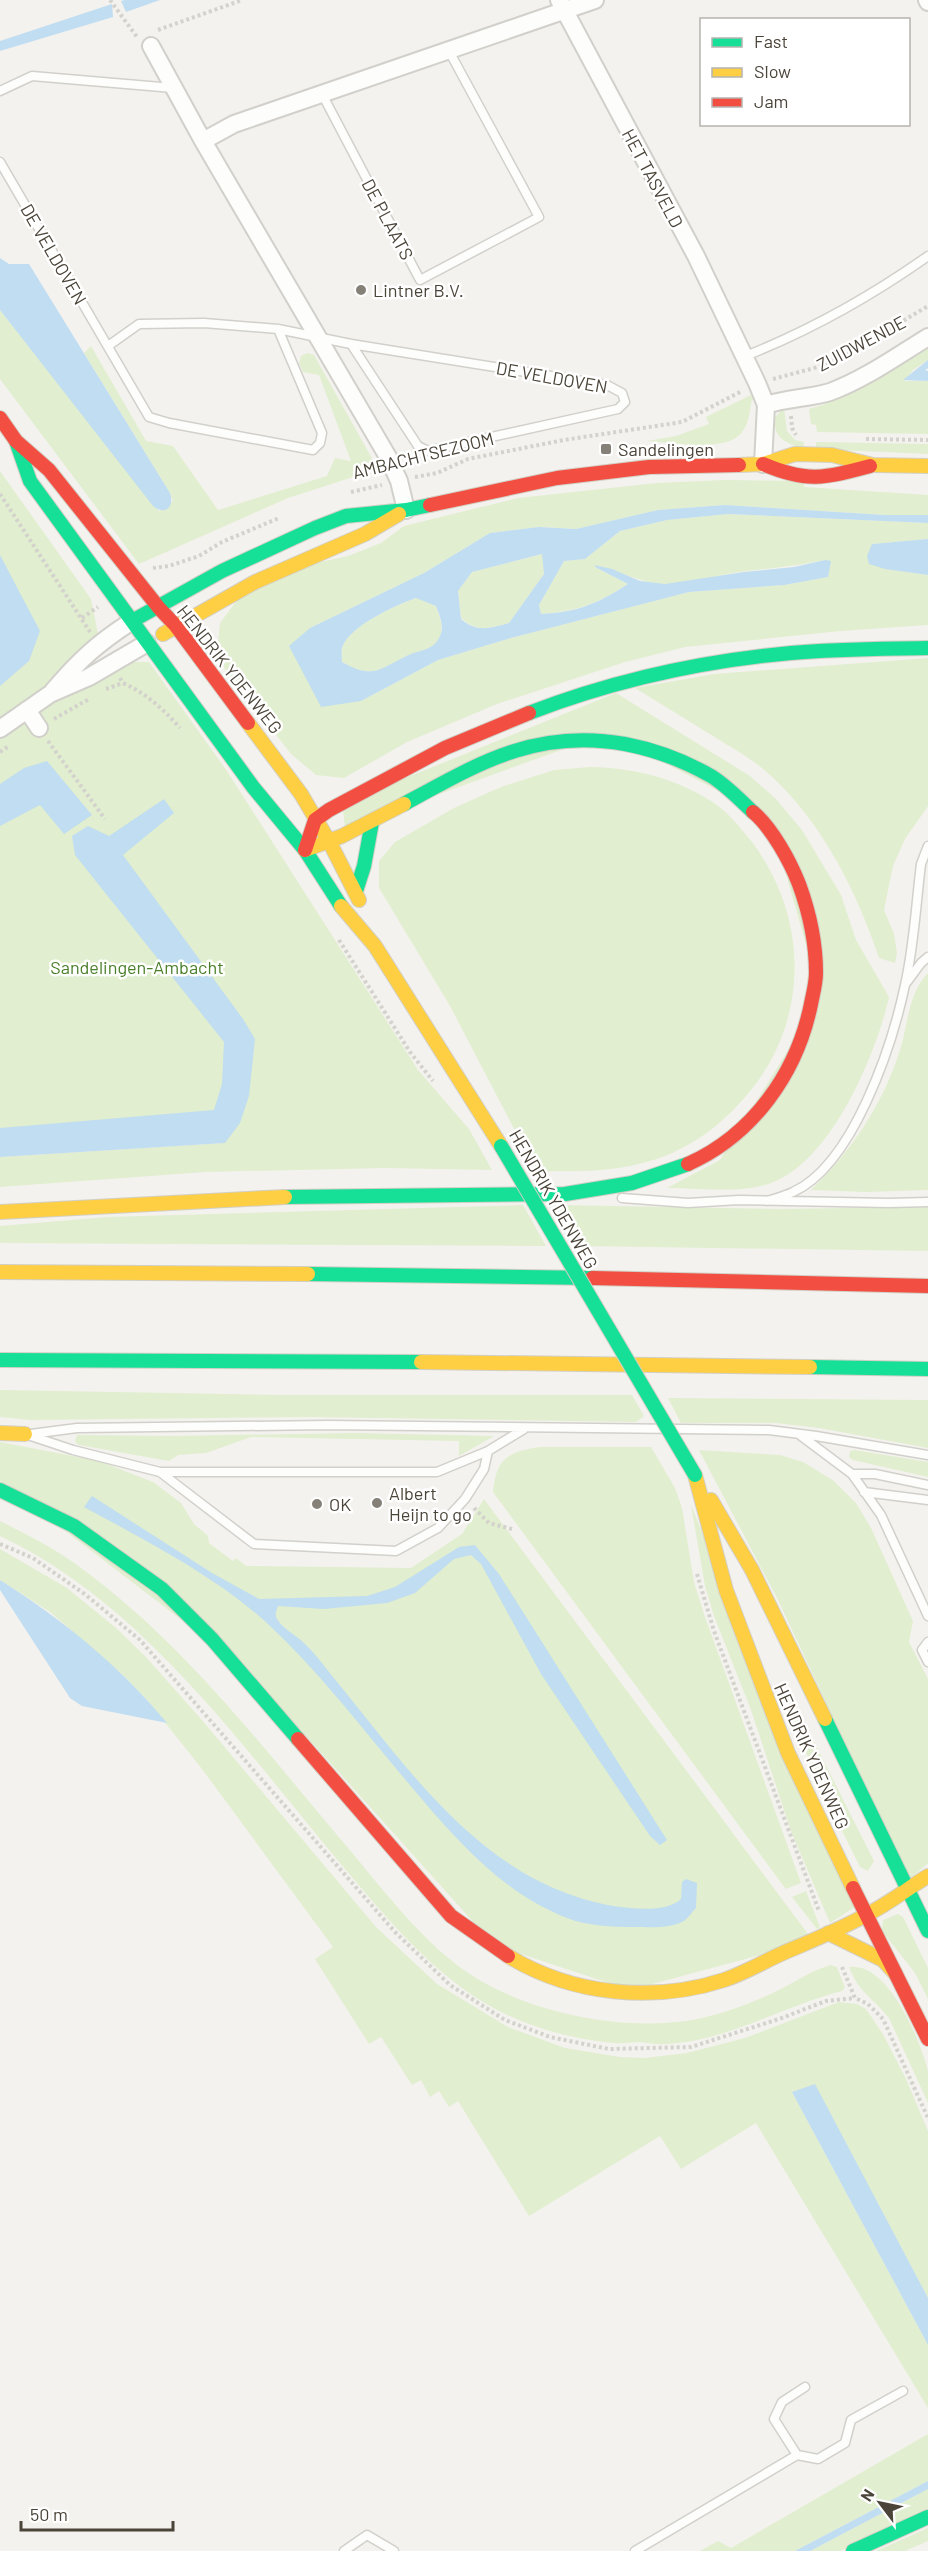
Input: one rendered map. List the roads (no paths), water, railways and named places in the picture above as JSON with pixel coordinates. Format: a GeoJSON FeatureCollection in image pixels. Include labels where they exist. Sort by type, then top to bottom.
{"type":"FeatureCollection","features":[{"type":"Feature","properties":{"kind":"main road","name":"HENDRIK YDENWEG"},"geometry":{"type":"LineString","coordinates":[[0,418],[16,441],[49,470],[159,608],[176,626],[267,746],[316,818],[356,891],[375,946]]}},
{"type":"Feature","properties":{"kind":"main road","name":"HENDRIK YDENWEG"},"geometry":{"type":"LineString","coordinates":[[16,441],[30,481],[253,787],[305,850],[337,901],[375,946],[430,1030],[752,1570],[928,1931]]}},
{"type":"Feature","properties":{"kind":"main road"},"geometry":{"type":"LineString","coordinates":[[132,621],[222,571],[346,516],[406,510],[523,484],[608,471],[763,464],[795,454],[832,455],[873,465],[928,466]]}},
{"type":"Feature","properties":{"kind":"main road"},"geometry":{"type":"LineString","coordinates":[[763,464],[795,476],[831,476],[873,465]]}},
{"type":"Feature","properties":{"kind":"main road"},"geometry":{"type":"LineString","coordinates":[[147,643],[255,582],[365,534],[406,510]]}},
{"type":"Feature","properties":{"kind":"main road"},"geometry":{"type":"LineString","coordinates":[[305,850],[316,818],[436,752],[547,707],[643,677],[775,655],[928,648]]}},
{"type":"Feature","properties":{"kind":"main road"},"geometry":{"type":"LineString","coordinates":[[0,1212],[220,1198],[567,1194],[660,1175],[703,1158],[736,1136],[760,1111],[784,1077],[804,1036],[815,996],[816,948],[810,908],[792,865],[782,845],[757,815],[724,785],[684,759],[639,744],[596,739],[565,740],[532,745],[450,777],[372,822],[330,843],[305,850]]}},
{"type":"Feature","properties":{"kind":"main road"},"geometry":{"type":"LineString","coordinates":[[356,891],[365,869],[365,855],[372,822]]}},
{"type":"Feature","properties":{"kind":"main road"},"geometry":{"type":"LineString","coordinates":[[0,1272],[528,1276],[928,1286]]}},
{"type":"Feature","properties":{"kind":"main road"},"geometry":{"type":"LineString","coordinates":[[0,1360],[543,1363],[928,1369]]}},
{"type":"Feature","properties":{"kind":"main road"},"geometry":{"type":"LineString","coordinates":[[0,1432],[25,1434]]}},
{"type":"Feature","properties":{"kind":"main road","name":"HENDRIK YDENWEG"},"geometry":{"type":"LineString","coordinates":[[695,1475],[726,1590],[765,1695],[808,1798],[928,2038]]}},
{"type":"Feature","properties":{"kind":"main road"},"geometry":{"type":"LineString","coordinates":[[0,1490],[74,1526],[162,1589],[212,1639],[452,1916],[478,1938],[540,1974],[580,1987],[606,1991],[657,1992],[681,1990],[718,1982],[867,1915],[928,1876]]}},
{"type":"Feature","properties":{"kind":"main road"},"geometry":{"type":"LineString","coordinates":[[828,1933],[883,1960],[895,1973]]}},
{"type":"Feature","properties":{"kind":"main road"},"geometry":{"type":"LineString","coordinates":[[853,2551],[928,2517]]}},
{"type":"Feature","properties":{"kind":"street"},"geometry":{"type":"LineString","coordinates":[[203,141],[234,124],[449,51],[562,6],[594,0]]}},
{"type":"Feature","properties":{"kind":"street","name":"HET TASVELD"},"geometry":{"type":"LineString","coordinates":[[562,6],[696,256],[757,383],[766,405],[763,464]]}},
{"type":"Feature","properties":{"kind":"street"},"geometry":{"type":"LineString","coordinates":[[151,37],[174,88],[203,141],[388,457],[399,481],[406,510]]}},
{"type":"Feature","properties":{"kind":"street","name":"ZUIDWENDE"},"geometry":{"type":"LineString","coordinates":[[766,405],[788,398],[828,393],[848,384],[928,337]]}},
{"type":"Feature","properties":{"kind":"street"},"geometry":{"type":"LineString","coordinates":[[50,694],[77,661],[98,643],[132,621]]}},
{"type":"Feature","properties":{"kind":"street"},"geometry":{"type":"LineString","coordinates":[[0,729],[50,694],[89,677],[147,643]]}},
{"type":"Feature","properties":{"kind":"street"},"geometry":{"type":"LineString","coordinates":[[27,710],[39,728]]}},
{"type":"Feature","properties":{"kind":"lane","name":"DE PLAATS"},"geometry":{"type":"LineString","coordinates":[[322,94],[420,280],[539,217],[449,51]]}},
{"type":"Feature","properties":{"kind":"lane"},"geometry":{"type":"LineString","coordinates":[[0,91],[32,76],[174,88]]}},
{"type":"Feature","properties":{"kind":"lane","name":"DE VELDOVEN"},"geometry":{"type":"LineString","coordinates":[[0,162],[149,417],[169,423],[313,450],[320,443],[322,433],[278,329]]}},
{"type":"Feature","properties":{"kind":"lane"},"geometry":{"type":"LineString","coordinates":[[743,357],[787,340],[852,306],[928,256]]}},
{"type":"Feature","properties":{"kind":"lane","name":"DE VELDOVEN"},"geometry":{"type":"LineString","coordinates":[[108,346],[139,324],[148,323],[204,323],[278,329],[351,344],[607,385],[622,393],[625,402],[618,409],[428,451],[418,446],[351,344]]}},
{"type":"Feature","properties":{"kind":"lane"},"geometry":{"type":"LineString","coordinates":[[767,1201],[794,1192],[819,1174],[836,1156],[855,1127],[889,1040],[905,985],[921,864],[928,846]]}},
{"type":"Feature","properties":{"kind":"lane"},"geometry":{"type":"LineString","coordinates":[[905,985],[928,957]]}},
{"type":"Feature","properties":{"kind":"lane"},"geometry":{"type":"LineString","coordinates":[[567,1194],[688,1203],[928,1202]]}},
{"type":"Feature","properties":{"kind":"lane"},"geometry":{"type":"LineString","coordinates":[[25,1434],[77,1428],[328,1425],[525,1429],[720,1429],[797,1433],[928,1455]]}},
{"type":"Feature","properties":{"kind":"lane"},"geometry":{"type":"LineString","coordinates":[[25,1434],[74,1450],[160,1472],[437,1472],[488,1451],[525,1429]]}},
{"type":"Feature","properties":{"kind":"lane"},"geometry":{"type":"LineString","coordinates":[[797,1433],[852,1474],[881,1515],[928,1616]]}},
{"type":"Feature","properties":{"kind":"lane"},"geometry":{"type":"LineString","coordinates":[[160,1472],[254,1544],[396,1551],[438,1528],[465,1499],[484,1469],[488,1451]]}},
{"type":"Feature","properties":{"kind":"lane"},"geometry":{"type":"LineString","coordinates":[[852,1474],[875,1474],[928,1485]]}},
{"type":"Feature","properties":{"kind":"lane"},"geometry":{"type":"LineString","coordinates":[[864,1492],[928,1500]]}},
{"type":"Feature","properties":{"kind":"lane"},"geometry":{"type":"LineString","coordinates":[[928,1642],[922,1650],[928,1662]]}},
{"type":"Feature","properties":{"kind":"lane"},"geometry":{"type":"LineString","coordinates":[[797,2455],[774,2419],[782,2402],[806,2387]]}},
{"type":"Feature","properties":{"kind":"lane"},"geometry":{"type":"LineString","coordinates":[[635,2551],[797,2455],[818,2459],[845,2443],[851,2420],[903,2391]]}},
{"type":"Feature","properties":{"kind":"lane"},"geometry":{"type":"LineString","coordinates":[[344,2551],[367,2535],[394,2551]]}},
{"type":"Feature","properties":{"kind":"water"},"geometry":{"type":"Polygon","coordinates":[[[160,0],[126,12],[121,1],[160,0]]]}},
{"type":"Feature","properties":{"kind":"water"},"geometry":{"type":"Polygon","coordinates":[[[112,4],[113,17],[0,51],[0,41],[112,4]]]}},
{"type":"Feature","properties":{"kind":"water"},"geometry":{"type":"Polygon","coordinates":[[[0,258],[9,264],[29,264],[170,493],[171,502],[168,509],[161,510],[153,506],[0,310],[0,258]]]}},
{"type":"Feature","properties":{"kind":"water"},"geometry":{"type":"Polygon","coordinates":[[[928,360],[928,368],[925,370],[928,371],[928,381],[903,380],[928,360]]]}},
{"type":"Feature","properties":{"kind":"water"},"geometry":{"type":"Polygon","coordinates":[[[725,505],[885,515],[928,515],[928,523],[728,514],[667,520],[620,531],[585,559],[564,561],[539,605],[541,614],[587,606],[628,584],[594,565],[612,569],[640,581],[665,584],[794,567],[825,560],[831,561],[828,577],[784,585],[689,592],[511,638],[438,660],[361,701],[321,707],[289,646],[310,628],[424,573],[490,533],[539,527],[576,529],[658,510],[725,505]],[[542,554],[472,572],[458,591],[461,619],[478,628],[490,628],[509,623],[544,574],[542,554]],[[416,598],[363,624],[346,640],[342,648],[342,662],[362,671],[378,670],[434,645],[442,630],[438,610],[436,606],[416,598]]]}},
{"type":"Feature","properties":{"kind":"water"},"geometry":{"type":"Polygon","coordinates":[[[928,539],[928,575],[885,569],[869,564],[867,556],[872,544],[928,539]]]}},
{"type":"Feature","properties":{"kind":"water"},"geometry":{"type":"Polygon","coordinates":[[[0,555],[40,631],[29,661],[0,686],[0,555]]]}},
{"type":"Feature","properties":{"kind":"water"},"geometry":{"type":"Polygon","coordinates":[[[47,761],[92,815],[64,834],[40,805],[0,826],[0,784],[24,768],[47,761]]]}},
{"type":"Feature","properties":{"kind":"water"},"geometry":{"type":"Polygon","coordinates":[[[164,799],[174,813],[123,855],[243,1019],[255,1039],[249,1096],[240,1123],[225,1143],[0,1157],[0,1128],[214,1110],[222,1084],[224,1042],[75,855],[72,836],[88,826],[109,836],[164,799]]]}},
{"type":"Feature","properties":{"kind":"water"},"geometry":{"type":"Polygon","coordinates":[[[92,1496],[212,1573],[259,1599],[367,1596],[395,1587],[459,1547],[475,1545],[499,1574],[667,1840],[660,1845],[650,1836],[541,1674],[481,1564],[471,1555],[454,1559],[415,1593],[387,1603],[324,1609],[278,1606],[276,1617],[316,1655],[424,1787],[456,1821],[491,1851],[530,1876],[572,1895],[620,1907],[652,1909],[668,1906],[681,1899],[682,1882],[686,1879],[697,1883],[696,1908],[678,1924],[653,1927],[609,1926],[583,1923],[567,1918],[522,1895],[483,1864],[448,1829],[326,1684],[268,1624],[203,1575],[156,1546],[84,1507],[92,1496]]]}},
{"type":"Feature","properties":{"kind":"water"},"geometry":{"type":"Polygon","coordinates":[[[0,1580],[46,1611],[89,1645],[130,1682],[167,1723],[82,1706],[70,1698],[0,1590],[0,1580]]]}},
{"type":"Feature","properties":{"kind":"water"},"geometry":{"type":"Polygon","coordinates":[[[815,2084],[928,2298],[928,2345],[792,2092],[815,2084]]]}},
{"type":"Feature","properties":{"kind":"water"},"geometry":{"type":"Polygon","coordinates":[[[928,2481],[928,2489],[810,2551],[795,2551],[928,2481]]]}},
{"type":"Feature","properties":{"kind":"place","name":"Lintner B.V."},"geometry":{"type":"Point","coordinates":[361,290]}},
{"type":"Feature","properties":{"kind":"place","name":"Sandelingen"},"geometry":{"type":"Point","coordinates":[606,449]}},
{"type":"Feature","properties":{"kind":"place","name":"Albert Heijn to go"},"geometry":{"type":"Point","coordinates":[377,1503]}},
{"type":"Feature","properties":{"kind":"place","name":"OK"},"geometry":{"type":"Point","coordinates":[317,1504]}},
{"type":"Feature","properties":{"kind":"park label","name":"Sandelingen-Ambacht"},"geometry":{"type":"Point","coordinates":[137,967]}}]}
